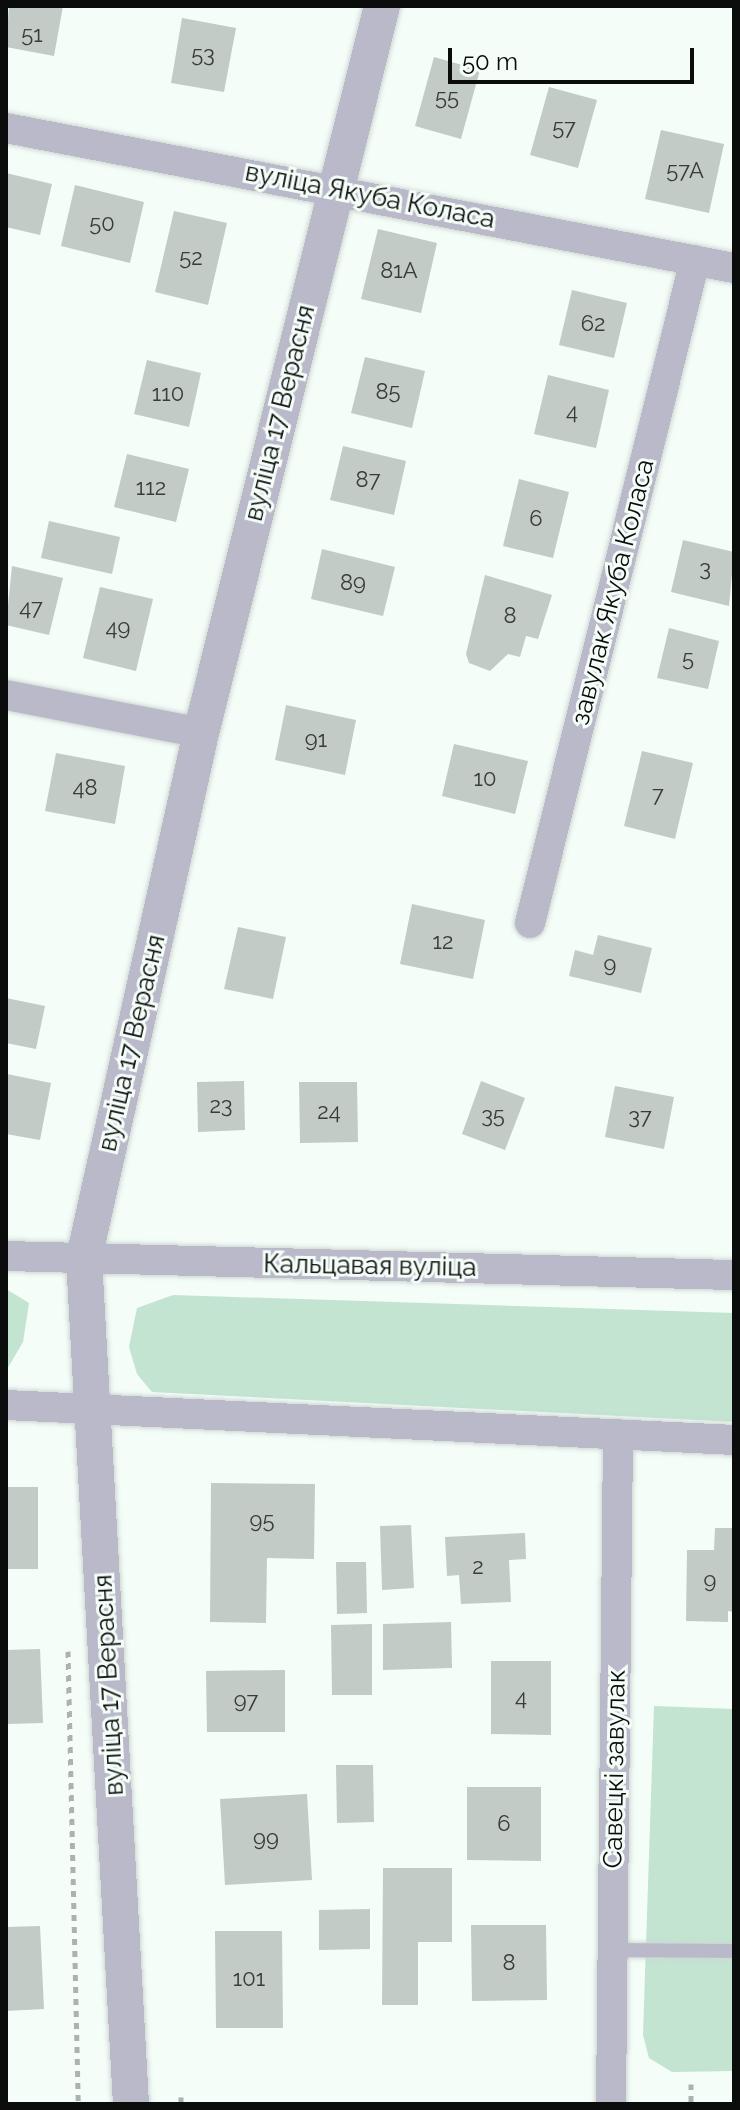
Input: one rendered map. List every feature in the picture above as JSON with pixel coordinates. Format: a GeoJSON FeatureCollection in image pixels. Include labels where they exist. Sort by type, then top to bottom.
{"type":"FeatureCollection","features":[{"type":"Feature","properties":{"kind":"street","name":"вуліца 17 Верасня"},"geometry":{"type":"LineString","coordinates":[[131,2104],[84,1258],[201,733],[382,6]]}},
{"type":"Feature","properties":{"kind":"street","name":"вуліца Якуба Коласа"},"geometry":{"type":"LineString","coordinates":[[6,128],[336,188],[734,268]]}},
{"type":"Feature","properties":{"kind":"street","name":"завулак Якуба Коласа"},"geometry":{"type":"LineString","coordinates":[[530,923],[695,260]]}},
{"type":"Feature","properties":{"kind":"street"},"geometry":{"type":"LineString","coordinates":[[6,695],[201,733]]}},
{"type":"Feature","properties":{"kind":"street","name":"Кальцавая вуліца"},"geometry":{"type":"LineString","coordinates":[[6,1256],[734,1275]]}},
{"type":"Feature","properties":{"kind":"street"},"geometry":{"type":"LineString","coordinates":[[6,1405],[94,1406],[734,1440]]}},
{"type":"Feature","properties":{"kind":"street","name":"Савецкі завулак"},"geometry":{"type":"LineString","coordinates":[[611,2104],[618,1434]]}},
{"type":"Feature","properties":{"kind":"lane"},"geometry":{"type":"LineString","coordinates":[[613,1950],[734,1951]]}},
{"type":"Feature","properties":{"kind":"path"},"geometry":{"type":"LineString","coordinates":[[68,1646],[78,2104]]}},
{"type":"Feature","properties":{"kind":"path"},"geometry":{"type":"LineString","coordinates":[[691,2084],[691,2104]]}},
{"type":"Feature","properties":{"kind":"green space"},"geometry":{"type":"Polygon","coordinates":[[[6,1289],[29,1303],[23,1342],[6,1371],[6,1289]]]}},
{"type":"Feature","properties":{"kind":"green space"},"geometry":{"type":"Polygon","coordinates":[[[173,1295],[734,1313],[734,1422],[152,1392],[137,1374],[129,1347],[137,1308],[173,1295]]]}},
{"type":"Feature","properties":{"kind":"green space"},"geometry":{"type":"Polygon","coordinates":[[[654,1706],[734,1709],[734,2071],[672,2072],[649,2058],[643,2035],[654,1706]]]}},
{"type":"Feature","properties":{"kind":"building"},"geometry":{"type":"Polygon","coordinates":[[[9,6],[63,6],[54,56],[6,47],[9,6]]]}},
{"type":"Feature","properties":{"kind":"building"},"geometry":{"type":"Polygon","coordinates":[[[182,18],[236,28],[224,92],[171,83],[182,18]]]}},
{"type":"Feature","properties":{"kind":"building"},"geometry":{"type":"Polygon","coordinates":[[[434,57],[480,70],[461,139],[415,126],[434,57]]]}},
{"type":"Feature","properties":{"kind":"building"},"geometry":{"type":"Polygon","coordinates":[[[549,87],[597,100],[578,168],[530,155],[549,87]]]}},
{"type":"Feature","properties":{"kind":"building"},"geometry":{"type":"Polygon","coordinates":[[[661,130],[724,144],[709,213],[645,199],[661,130]]]}},
{"type":"Feature","properties":{"kind":"building"},"geometry":{"type":"Polygon","coordinates":[[[6,173],[52,184],[40,235],[6,227],[6,173]]]}},
{"type":"Feature","properties":{"kind":"building"},"geometry":{"type":"Polygon","coordinates":[[[75,185],[144,202],[130,263],[61,246],[75,185]]]}},
{"type":"Feature","properties":{"kind":"building"},"geometry":{"type":"Polygon","coordinates":[[[174,211],[227,223],[208,305],[155,292],[174,211]]]}},
{"type":"Feature","properties":{"kind":"building"},"geometry":{"type":"Polygon","coordinates":[[[378,229],[437,243],[421,313],[361,299],[378,229]]]}},
{"type":"Feature","properties":{"kind":"building"},"geometry":{"type":"Polygon","coordinates":[[[572,290],[627,303],[614,358],[559,345],[572,290]]]}},
{"type":"Feature","properties":{"kind":"building"},"geometry":{"type":"Polygon","coordinates":[[[365,357],[425,371],[412,428],[351,413],[365,357]]]}},
{"type":"Feature","properties":{"kind":"building"},"geometry":{"type":"Polygon","coordinates":[[[147,360],[201,373],[189,427],[134,414],[147,360]]]}},
{"type":"Feature","properties":{"kind":"building"},"geometry":{"type":"Polygon","coordinates":[[[548,375],[609,390],[596,448],[534,434],[548,375]]]}},
{"type":"Feature","properties":{"kind":"building"},"geometry":{"type":"Polygon","coordinates":[[[343,446],[406,461],[394,515],[330,500],[343,446]]]}},
{"type":"Feature","properties":{"kind":"building"},"geometry":{"type":"Polygon","coordinates":[[[127,454],[189,469],[176,522],[114,507],[127,454]]]}},
{"type":"Feature","properties":{"kind":"building"},"geometry":{"type":"Polygon","coordinates":[[[519,479],[569,492],[553,558],[503,546],[519,479]]]}},
{"type":"Feature","properties":{"kind":"building"},"geometry":{"type":"Polygon","coordinates":[[[49,521],[120,537],[112,574],[41,558],[49,521]]]}},
{"type":"Feature","properties":{"kind":"building"},"geometry":{"type":"Polygon","coordinates":[[[683,540],[734,552],[729,606],[671,592],[683,540]]]}},
{"type":"Feature","properties":{"kind":"building"},"geometry":{"type":"Polygon","coordinates":[[[322,549],[395,567],[383,616],[311,599],[322,549]]]}},
{"type":"Feature","properties":{"kind":"building"},"geometry":{"type":"Polygon","coordinates":[[[12,566],[63,578],[49,635],[6,625],[12,566]]]}},
{"type":"Feature","properties":{"kind":"building"},"geometry":{"type":"Polygon","coordinates":[[[485,575],[552,595],[538,639],[526,636],[520,657],[508,654],[490,671],[469,663],[466,654],[485,575]]]}},
{"type":"Feature","properties":{"kind":"building"},"geometry":{"type":"Polygon","coordinates":[[[100,587],[153,599],[136,671],[83,658],[100,587]]]}},
{"type":"Feature","properties":{"kind":"building"},"geometry":{"type":"Polygon","coordinates":[[[669,628],[719,641],[708,689],[657,678],[669,628]]]}},
{"type":"Feature","properties":{"kind":"building"},"geometry":{"type":"Polygon","coordinates":[[[286,705],[356,720],[345,775],[275,760],[286,705]]]}},
{"type":"Feature","properties":{"kind":"building"},"geometry":{"type":"Polygon","coordinates":[[[454,744],[528,761],[515,814],[442,796],[454,744]]]}},
{"type":"Feature","properties":{"kind":"building"},"geometry":{"type":"Polygon","coordinates":[[[642,751],[693,763],[675,839],[624,826],[642,751]]]}},
{"type":"Feature","properties":{"kind":"building"},"geometry":{"type":"Polygon","coordinates":[[[56,753],[125,766],[115,824],[45,811],[56,753]]]}},
{"type":"Feature","properties":{"kind":"building"},"geometry":{"type":"Polygon","coordinates":[[[412,904],[485,920],[473,979],[400,964],[412,904]]]}},
{"type":"Feature","properties":{"kind":"building"},"geometry":{"type":"Polygon","coordinates":[[[238,927],[286,937],[273,999],[224,989],[238,927]]]}},
{"type":"Feature","properties":{"kind":"building"},"geometry":{"type":"Polygon","coordinates":[[[598,935],[652,948],[641,993],[569,976],[575,950],[593,955],[598,935]]]}},
{"type":"Feature","properties":{"kind":"building"},"geometry":{"type":"Polygon","coordinates":[[[6,998],[45,1006],[36,1049],[6,1043],[6,998]]]}},
{"type":"Feature","properties":{"kind":"building"},"geometry":{"type":"Polygon","coordinates":[[[7,1074],[51,1083],[40,1140],[6,1134],[7,1074]]]}},
{"type":"Feature","properties":{"kind":"building"},"geometry":{"type":"Polygon","coordinates":[[[244,1081],[245,1130],[198,1132],[197,1082],[244,1081]]]}},
{"type":"Feature","properties":{"kind":"building"},"geometry":{"type":"Polygon","coordinates":[[[481,1081],[525,1098],[505,1150],[462,1134],[481,1081]]]}},
{"type":"Feature","properties":{"kind":"building"},"geometry":{"type":"Polygon","coordinates":[[[299,1082],[357,1082],[358,1142],[300,1143],[299,1082]]]}},
{"type":"Feature","properties":{"kind":"building"},"geometry":{"type":"Polygon","coordinates":[[[615,1086],[674,1097],[664,1149],[605,1137],[615,1086]]]}},
{"type":"Feature","properties":{"kind":"building"},"geometry":{"type":"Polygon","coordinates":[[[211,1483],[315,1484],[314,1559],[267,1558],[266,1623],[210,1622],[211,1483]]]}},
{"type":"Feature","properties":{"kind":"building"},"geometry":{"type":"Polygon","coordinates":[[[6,1487],[38,1487],[38,1569],[6,1569],[6,1487]]]}},
{"type":"Feature","properties":{"kind":"building"},"geometry":{"type":"Polygon","coordinates":[[[411,1525],[414,1588],[382,1590],[380,1526],[411,1525]]]}},
{"type":"Feature","properties":{"kind":"building"},"geometry":{"type":"Polygon","coordinates":[[[715,1528],[734,1528],[734,1612],[728,1611],[728,1622],[686,1621],[687,1550],[714,1550],[715,1528]]]}},
{"type":"Feature","properties":{"kind":"building"},"geometry":{"type":"Polygon","coordinates":[[[525,1533],[526,1559],[509,1560],[511,1602],[461,1604],[459,1575],[447,1576],[445,1537],[525,1533]]]}},
{"type":"Feature","properties":{"kind":"building"},"geometry":{"type":"Polygon","coordinates":[[[336,1562],[366,1562],[367,1613],[337,1614],[336,1562]]]}},
{"type":"Feature","properties":{"kind":"building"},"geometry":{"type":"Polygon","coordinates":[[[451,1622],[452,1668],[383,1670],[383,1624],[451,1622]]]}},
{"type":"Feature","properties":{"kind":"building"},"geometry":{"type":"Polygon","coordinates":[[[372,1624],[372,1695],[332,1695],[331,1625],[372,1624]]]}},
{"type":"Feature","properties":{"kind":"building"},"geometry":{"type":"Polygon","coordinates":[[[40,1649],[43,1723],[6,1724],[6,1650],[40,1649]]]}},
{"type":"Feature","properties":{"kind":"building"},"geometry":{"type":"Polygon","coordinates":[[[491,1661],[551,1661],[551,1735],[491,1734],[491,1661]]]}},
{"type":"Feature","properties":{"kind":"building"},"geometry":{"type":"Polygon","coordinates":[[[285,1670],[285,1732],[207,1732],[206,1671],[285,1670]]]}},
{"type":"Feature","properties":{"kind":"building"},"geometry":{"type":"Polygon","coordinates":[[[336,1765],[373,1765],[374,1822],[337,1823],[336,1765]]]}},
{"type":"Feature","properties":{"kind":"building"},"geometry":{"type":"Polygon","coordinates":[[[467,1787],[541,1787],[541,1861],[467,1860],[467,1787]]]}},
{"type":"Feature","properties":{"kind":"building"},"geometry":{"type":"Polygon","coordinates":[[[307,1794],[312,1880],[225,1885],[220,1799],[307,1794]]]}},
{"type":"Feature","properties":{"kind":"building"},"geometry":{"type":"Polygon","coordinates":[[[383,1868],[452,1868],[452,1942],[418,1942],[418,2005],[382,2005],[383,1868]]]}},
{"type":"Feature","properties":{"kind":"building"},"geometry":{"type":"Polygon","coordinates":[[[370,1909],[370,1949],[319,1950],[319,1910],[370,1909]]]}},
{"type":"Feature","properties":{"kind":"building"},"geometry":{"type":"Polygon","coordinates":[[[471,1925],[546,1925],[547,2000],[472,2001],[471,1925]]]}},
{"type":"Feature","properties":{"kind":"building"},"geometry":{"type":"Polygon","coordinates":[[[40,1926],[44,2009],[6,2011],[6,1927],[40,1926]]]}},
{"type":"Feature","properties":{"kind":"building"},"geometry":{"type":"Polygon","coordinates":[[[215,1931],[282,1931],[283,2028],[216,2028],[215,1931]]]}}]}
